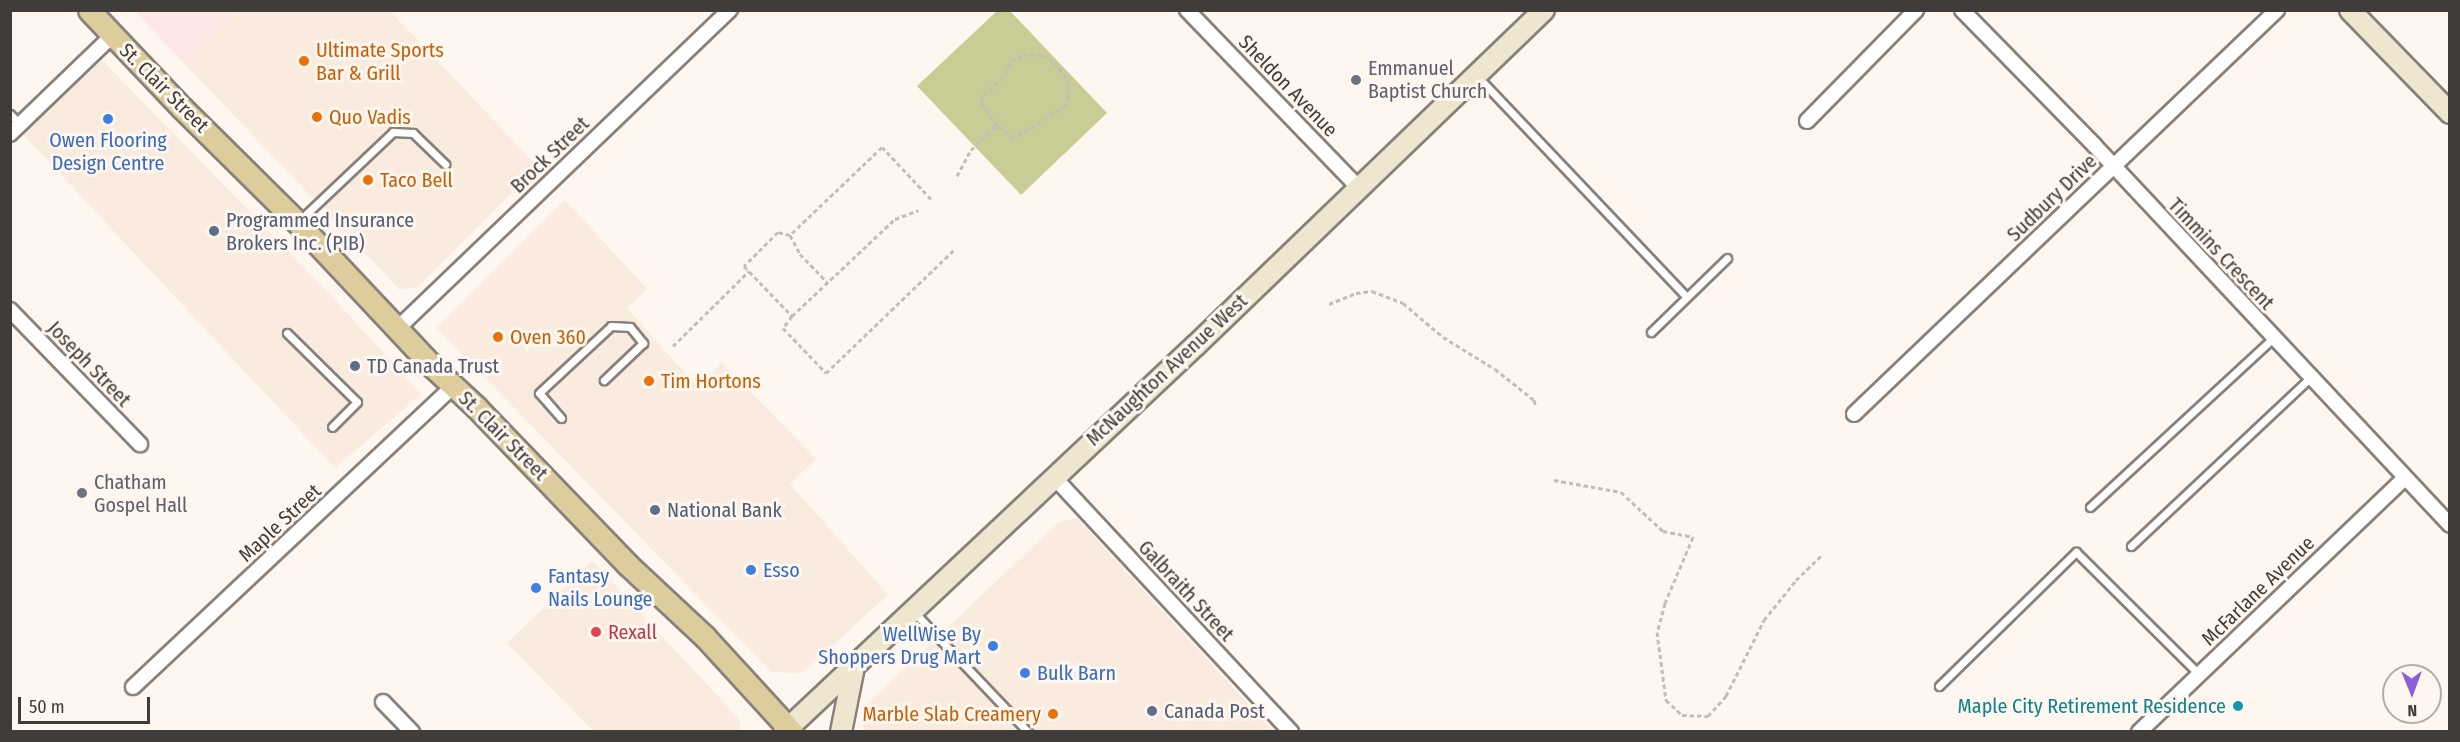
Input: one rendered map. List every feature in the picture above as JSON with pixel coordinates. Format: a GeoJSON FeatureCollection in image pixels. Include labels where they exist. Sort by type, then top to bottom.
{"type":"FeatureCollection","features":[{"type":"Feature","properties":{"kind":"main road","name":"St. Clair Street"},"geometry":{"type":"LineString","coordinates":[[89,10],[297,222],[453,387],[476,407],[627,564],[705,637],[788,730]]}},
{"type":"Feature","properties":{"kind":"main road","name":"McNaughton Avenue West"},"geometry":{"type":"LineString","coordinates":[[788,730],[855,662],[1360,189],[1544,10]]}},
{"type":"Feature","properties":{"kind":"main road"},"geometry":{"type":"LineString","coordinates":[[2350,10],[2450,113]]}},
{"type":"Feature","properties":{"kind":"main road"},"geometry":{"type":"LineString","coordinates":[[841,732],[855,662]]}},
{"type":"Feature","properties":{"kind":"street","name":"Brock Street"},"geometry":{"type":"LineString","coordinates":[[398,328],[730,10]]}},
{"type":"Feature","properties":{"kind":"street","name":"Sheldon Avenue"},"geometry":{"type":"LineString","coordinates":[[1187,10],[1360,189]]}},
{"type":"Feature","properties":{"kind":"street"},"geometry":{"type":"LineString","coordinates":[[1807,121],[1916,10]]}},
{"type":"Feature","properties":{"kind":"street","name":"Timmins Crescent"},"geometry":{"type":"LineString","coordinates":[[1962,10],[2450,525]]}},
{"type":"Feature","properties":{"kind":"street","name":"Sudbury Drive"},"geometry":{"type":"LineString","coordinates":[[1854,414],[2277,10]]}},
{"type":"Feature","properties":{"kind":"street"},"geometry":{"type":"LineString","coordinates":[[14,124],[112,36]]}},
{"type":"Feature","properties":{"kind":"street","name":"Joseph Street"},"geometry":{"type":"LineString","coordinates":[[11,313],[140,444]]}},
{"type":"Feature","properties":{"kind":"street","name":"Maple Street"},"geometry":{"type":"LineString","coordinates":[[133,687],[453,387]]}},
{"type":"Feature","properties":{"kind":"street","name":"Galbraith Street"},"geometry":{"type":"LineString","coordinates":[[1053,476],[1291,732]]}},
{"type":"Feature","properties":{"kind":"street","name":"McFarlane Avenue"},"geometry":{"type":"LineString","coordinates":[[2139,732],[2404,479]]}},
{"type":"Feature","properties":{"kind":"street"},"geometry":{"type":"LineString","coordinates":[[383,702],[412,732]]}},
{"type":"Feature","properties":{"kind":"lane"},"geometry":{"type":"LineString","coordinates":[[1476,75],[1686,296]]}},
{"type":"Feature","properties":{"kind":"lane"},"geometry":{"type":"LineString","coordinates":[[297,222],[393,132],[413,133],[445,164]]}},
{"type":"Feature","properties":{"kind":"lane"},"geometry":{"type":"LineString","coordinates":[[1651,332],[1727,258]]}},
{"type":"Feature","properties":{"kind":"lane"},"geometry":{"type":"LineString","coordinates":[[561,418],[539,393],[611,326],[630,327],[643,343],[604,380]]}},
{"type":"Feature","properties":{"kind":"lane"},"geometry":{"type":"LineString","coordinates":[[287,333],[357,402],[332,427]]}},
{"type":"Feature","properties":{"kind":"lane"},"geometry":{"type":"LineString","coordinates":[[2090,507],[2273,338]]}},
{"type":"Feature","properties":{"kind":"lane"},"geometry":{"type":"LineString","coordinates":[[2131,546],[2310,378]]}},
{"type":"Feature","properties":{"kind":"lane"},"geometry":{"type":"LineString","coordinates":[[1939,686],[2076,552],[2199,674]]}},
{"type":"Feature","properties":{"kind":"lane"},"geometry":{"type":"LineString","coordinates":[[912,609],[1028,732]]}},
{"type":"Feature","properties":{"kind":"path"},"geometry":{"type":"LineString","coordinates":[[1023,55],[1043,55],[1054,62],[1067,79],[1069,96],[1066,105],[1014,138],[997,124],[981,102],[983,95],[1001,80],[1011,61],[1023,55]]}},
{"type":"Feature","properties":{"kind":"path"},"geometry":{"type":"LineString","coordinates":[[957,176],[971,150],[997,124]]}},
{"type":"Feature","properties":{"kind":"path"},"geometry":{"type":"LineString","coordinates":[[790,235],[882,147],[931,199]]}},
{"type":"Feature","properties":{"kind":"path"},"geometry":{"type":"LineString","coordinates":[[918,210],[896,219],[827,282],[783,328],[826,374],[956,248]]}},
{"type":"Feature","properties":{"kind":"path"},"geometry":{"type":"LineString","coordinates":[[792,316],[744,266],[778,232],[790,235],[800,254],[827,282]]}},
{"type":"Feature","properties":{"kind":"path"},"geometry":{"type":"LineString","coordinates":[[674,346],[749,271]]}},
{"type":"Feature","properties":{"kind":"path"},"geometry":{"type":"LineString","coordinates":[[1329,304],[1356,293],[1372,291],[1404,303],[1443,337],[1495,369],[1534,400],[1536,406]]}},
{"type":"Feature","properties":{"kind":"path"},"geometry":{"type":"LineString","coordinates":[[1554,480],[1621,492],[1664,531],[1693,537],[1665,603],[1657,632],[1666,700],[1682,715],[1708,716],[1726,696],[1764,620],[1796,580],[1822,555]]}},
{"type":"Feature","properties":{"kind":"shaded area"},"geometry":{"type":"Polygon","coordinates":[[[134,10],[238,10],[238,11],[184,63],[134,10]]]}},
{"type":"Feature","properties":{"kind":"shaded area"},"geometry":{"type":"Polygon","coordinates":[[[238,11],[390,11],[538,167],[418,287],[400,290],[184,63],[238,11]]]}},
{"type":"Feature","properties":{"kind":"shaded area"},"geometry":{"type":"Polygon","coordinates":[[[99,57],[326,290],[421,394],[335,468],[22,133],[99,57]]]}},
{"type":"Feature","properties":{"kind":"shaded area"},"geometry":{"type":"Polygon","coordinates":[[[565,200],[647,289],[627,308],[697,387],[722,363],[816,459],[790,484],[888,595],[802,673],[771,672],[437,328],[565,200]]]}},
{"type":"Feature","properties":{"kind":"shaded area"},"geometry":{"type":"Polygon","coordinates":[[[1077,518],[1273,731],[863,732],[864,707],[1059,522],[1077,518]]]}},
{"type":"Feature","properties":{"kind":"shaded area"},"geometry":{"type":"Polygon","coordinates":[[[592,561],[740,720],[739,731],[593,731],[507,643],[592,561]]]}},
{"type":"Feature","properties":{"kind":"green space"},"geometry":{"type":"Polygon","coordinates":[[[997,11],[1010,11],[1107,113],[1021,195],[917,86],[997,11]]]}},
{"type":"Feature","properties":{"kind":"place","name":"Ultimate Sports Bar & Grill"},"geometry":{"type":"Point","coordinates":[304,61]}},
{"type":"Feature","properties":{"kind":"place","name":"Emmanuel Baptist Church"},"geometry":{"type":"Point","coordinates":[1356,80]}},
{"type":"Feature","properties":{"kind":"place","name":"Quo Vadis"},"geometry":{"type":"Point","coordinates":[317,117]}},
{"type":"Feature","properties":{"kind":"place","name":"Owen Flooring Design Centre"},"geometry":{"type":"Point","coordinates":[108,119]}},
{"type":"Feature","properties":{"kind":"place","name":"Taco Bell"},"geometry":{"type":"Point","coordinates":[368,180]}},
{"type":"Feature","properties":{"kind":"place","name":"Programmed Insurance Brokers Inc. (PIB)"},"geometry":{"type":"Point","coordinates":[214,231]}},
{"type":"Feature","properties":{"kind":"place","name":"Oven 360"},"geometry":{"type":"Point","coordinates":[498,337]}},
{"type":"Feature","properties":{"kind":"place","name":"TD Canada Trust"},"geometry":{"type":"Point","coordinates":[355,366]}},
{"type":"Feature","properties":{"kind":"place","name":"Tim Hortons"},"geometry":{"type":"Point","coordinates":[649,381]}},
{"type":"Feature","properties":{"kind":"place","name":"Chatham Gospel Hall"},"geometry":{"type":"Point","coordinates":[82,493]}},
{"type":"Feature","properties":{"kind":"place","name":"National Bank"},"geometry":{"type":"Point","coordinates":[655,510]}},
{"type":"Feature","properties":{"kind":"place","name":"Esso"},"geometry":{"type":"Point","coordinates":[751,570]}},
{"type":"Feature","properties":{"kind":"place","name":"Fantasy Nails Lounge"},"geometry":{"type":"Point","coordinates":[536,588]}},
{"type":"Feature","properties":{"kind":"place","name":"Rexall"},"geometry":{"type":"Point","coordinates":[596,632]}},
{"type":"Feature","properties":{"kind":"place","name":"WellWise By Shoppers Drug Mart"},"geometry":{"type":"Point","coordinates":[993,646]}},
{"type":"Feature","properties":{"kind":"place","name":"Bulk Barn"},"geometry":{"type":"Point","coordinates":[1025,673]}},
{"type":"Feature","properties":{"kind":"place","name":"Maple City Retirement Residence"},"geometry":{"type":"Point","coordinates":[2238,706]}},
{"type":"Feature","properties":{"kind":"place","name":"Canada Post"},"geometry":{"type":"Point","coordinates":[1152,711]}},
{"type":"Feature","properties":{"kind":"place","name":"Marble Slab Creamery"},"geometry":{"type":"Point","coordinates":[1053,714]}}]}
